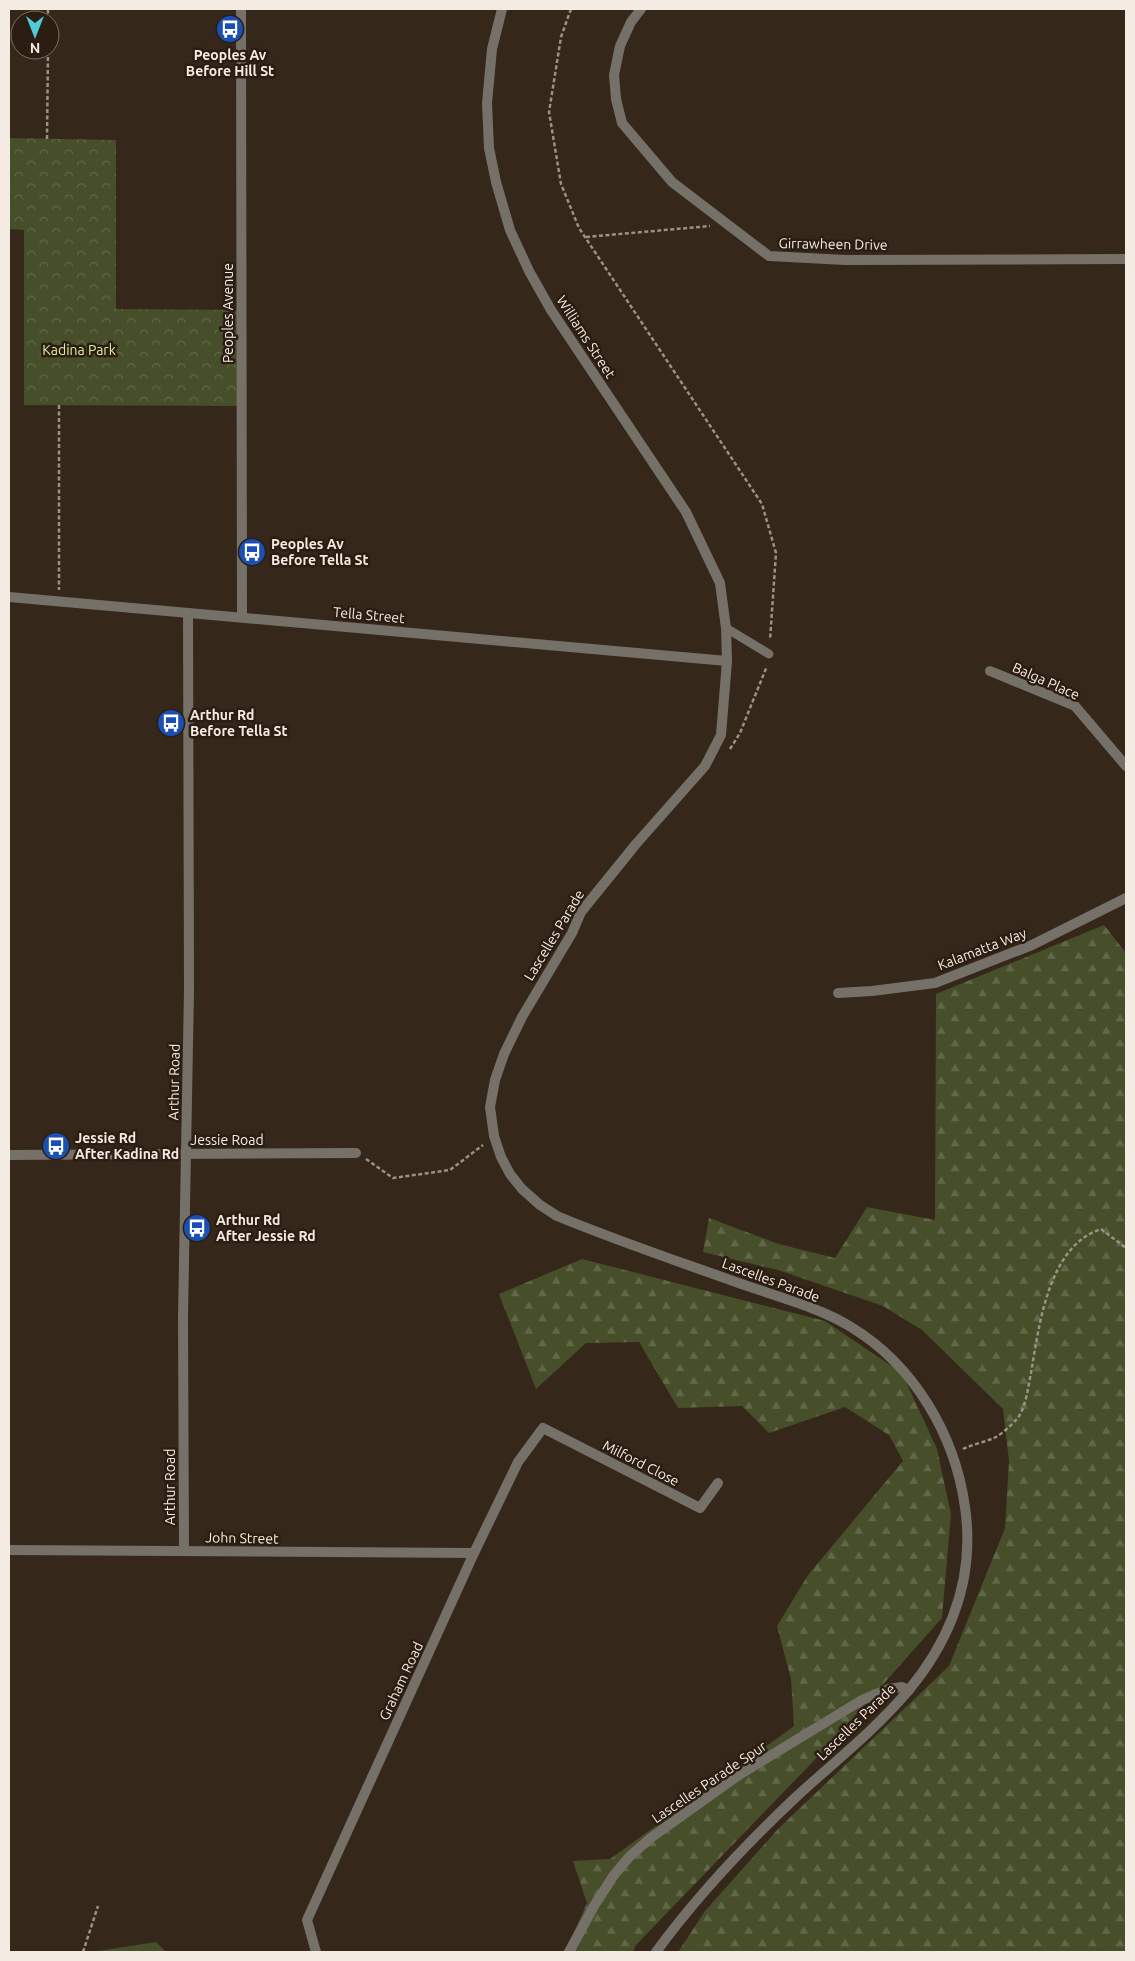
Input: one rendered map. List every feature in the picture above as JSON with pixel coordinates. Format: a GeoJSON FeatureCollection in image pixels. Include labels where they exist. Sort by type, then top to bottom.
{"type":"FeatureCollection","features":[{"type":"Feature","properties":{"kind":"street","name":"Peoples Avenue"},"geometry":{"type":"LineString","coordinates":[[241,9],[242,617]]}},
{"type":"Feature","properties":{"kind":"street","name":"Williams Street"},"geometry":{"type":"LineString","coordinates":[[502,9],[492,49],[487,104],[489,148],[496,182],[510,230],[529,271],[551,310],[686,512],[720,583],[726,628],[726,661]]}},
{"type":"Feature","properties":{"kind":"street","name":"Girrawheen Drive"},"geometry":{"type":"LineString","coordinates":[[641,9],[631,22],[620,46],[614,75],[616,99],[622,123],[672,182],[769,256],[845,260],[1126,259]]}},
{"type":"Feature","properties":{"kind":"street","name":"Tella Street"},"geometry":{"type":"LineString","coordinates":[[9,597],[726,661]]}},
{"type":"Feature","properties":{"kind":"street","name":"Arthur Road"},"geometry":{"type":"LineString","coordinates":[[184,1551],[183,1316],[190,990],[188,613]]}},
{"type":"Feature","properties":{"kind":"street","name":"Lascelles Parade"},"geometry":{"type":"LineString","coordinates":[[656,1952],[681,1918],[749,1842],[887,1714],[909,1690],[940,1644],[961,1591],[967,1563],[968,1529],[963,1496],[952,1454],[944,1434],[905,1371],[881,1347],[849,1326],[817,1311],[675,1261],[557,1216],[540,1205],[522,1189],[510,1174],[501,1157],[494,1136],[490,1107],[495,1080],[504,1054],[522,1017],[572,933],[581,912],[636,844],[705,766],[721,735],[726,661]]}},
{"type":"Feature","properties":{"kind":"street","name":"Balga Place"},"geometry":{"type":"LineString","coordinates":[[990,671],[1075,706],[1126,766]]}},
{"type":"Feature","properties":{"kind":"street","name":"Kalamatta Way"},"geometry":{"type":"LineString","coordinates":[[838,993],[872,991],[935,982],[1032,945],[1126,898]]}},
{"type":"Feature","properties":{"kind":"street","name":"Jessie Road"},"geometry":{"type":"LineString","coordinates":[[9,1155],[356,1153]]}},
{"type":"Feature","properties":{"kind":"street","name":"Milford Close"},"geometry":{"type":"LineString","coordinates":[[543,1428],[700,1508],[718,1484]]}},
{"type":"Feature","properties":{"kind":"street","name":"Graham Road"},"geometry":{"type":"LineString","coordinates":[[316,1952],[307,1920],[518,1462],[543,1428]]}},
{"type":"Feature","properties":{"kind":"street","name":"John Street"},"geometry":{"type":"LineString","coordinates":[[9,1550],[474,1554]]}},
{"type":"Feature","properties":{"kind":"street","name":"Lascelles Parade Spur"},"geometry":{"type":"LineString","coordinates":[[569,1952],[594,1906],[614,1876],[630,1856],[652,1837],[733,1779],[862,1700],[889,1689],[902,1687],[909,1690]]}},
{"type":"Feature","properties":{"kind":"lane"},"geometry":{"type":"LineString","coordinates":[[726,628],[769,654]]}},
{"type":"Feature","properties":{"kind":"path"},"geometry":{"type":"LineString","coordinates":[[571,9],[561,36],[549,112],[561,184],[578,228],[762,504],[776,553],[767,670],[740,733],[726,754]]}},
{"type":"Feature","properties":{"kind":"path"},"geometry":{"type":"LineString","coordinates":[[47,139],[48,60]]}},
{"type":"Feature","properties":{"kind":"path"},"geometry":{"type":"LineString","coordinates":[[585,237],[728,225]]}},
{"type":"Feature","properties":{"kind":"path"},"geometry":{"type":"LineString","coordinates":[[59,405],[59,601]]}},
{"type":"Feature","properties":{"kind":"path"},"geometry":{"type":"LineString","coordinates":[[356,1153],[393,1178],[450,1170],[494,1136]]}},
{"type":"Feature","properties":{"kind":"path"},"geometry":{"type":"LineString","coordinates":[[952,1454],[973,1444],[996,1437],[1018,1418],[1026,1397],[1048,1290],[1058,1269],[1078,1241],[1092,1232],[1101,1229],[1126,1248]]}},
{"type":"Feature","properties":{"kind":"path"},"geometry":{"type":"LineString","coordinates":[[83,1952],[98,1906]]}},
{"type":"Feature","properties":{"kind":"green space","name":"Kadina Park"},"geometry":{"type":"Polygon","coordinates":[[[9,138],[116,140],[116,309],[242,310],[242,406],[24,405],[24,230],[9,229],[9,138]]]}},
{"type":"Feature","properties":{"kind":"green space"},"geometry":{"type":"Polygon","coordinates":[[[1104,925],[1126,953],[1126,1952],[678,1952],[705,1911],[778,1829],[949,1666],[1005,1528],[1009,1461],[1003,1409],[922,1330],[883,1306],[778,1270],[703,1252],[709,1218],[779,1244],[835,1258],[867,1207],[935,1220],[936,994],[1104,925]]]}},
{"type":"Feature","properties":{"kind":"green space"},"geometry":{"type":"Polygon","coordinates":[[[582,1259],[825,1321],[902,1373],[937,1449],[951,1514],[942,1618],[829,1745],[636,1945],[633,1952],[565,1952],[587,1903],[573,1861],[610,1859],[794,1726],[791,1679],[777,1626],[808,1575],[903,1461],[889,1435],[845,1407],[769,1433],[742,1406],[678,1408],[639,1342],[586,1343],[536,1389],[499,1294],[582,1259]]]}},
{"type":"Feature","properties":{"kind":"green space"},"geometry":{"type":"Polygon","coordinates":[[[156,1942],[166,1952],[92,1952],[156,1942]]]}},
{"type":"Feature","properties":{"kind":"place","name":"Peoples Av Before Hill St"},"geometry":{"type":"Point","coordinates":[230,29]}},
{"type":"Feature","properties":{"kind":"place","name":"Peoples Av Before Tella St"},"geometry":{"type":"Point","coordinates":[252,552]}},
{"type":"Feature","properties":{"kind":"place","name":"Arthur Rd Before Tella St"},"geometry":{"type":"Point","coordinates":[171,723]}},
{"type":"Feature","properties":{"kind":"place","name":"Jessie Rd After Kadina Rd"},"geometry":{"type":"Point","coordinates":[56,1146]}},
{"type":"Feature","properties":{"kind":"place","name":"Arthur Rd After Jessie Rd"},"geometry":{"type":"Point","coordinates":[197,1228]}}]}
